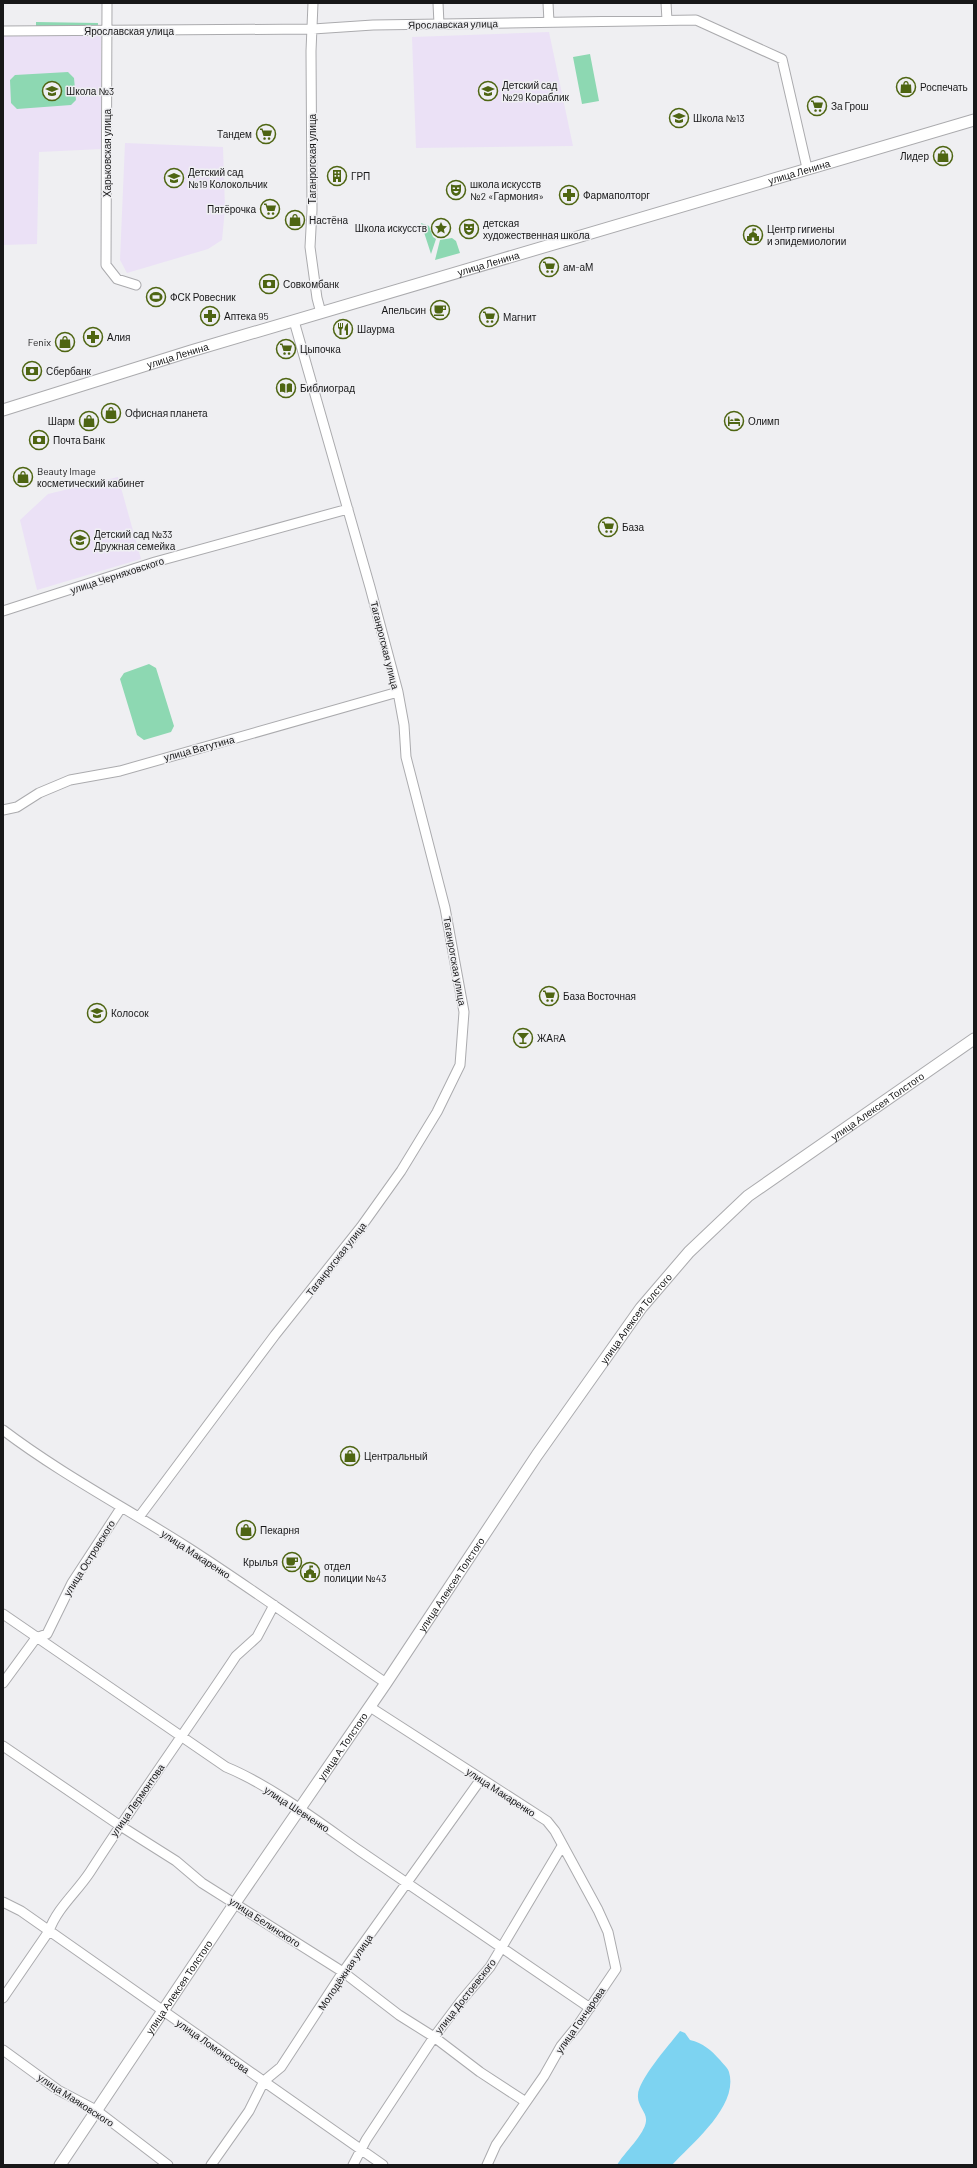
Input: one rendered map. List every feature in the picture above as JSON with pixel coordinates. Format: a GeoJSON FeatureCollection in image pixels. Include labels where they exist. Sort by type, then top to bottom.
{"type":"FeatureCollection","features":[{"type":"Feature","properties":{"kind":"street","name":"Харьковская улица"},"geometry":{"type":"LineString","coordinates":[[107,3],[106,265],[117,279],[136,285]]}},
{"type":"Feature","properties":{"kind":"street","name":"Таганрогская улица"},"geometry":{"type":"LineString","coordinates":[[313,3],[311,51],[312,210],[310,247],[316,298],[321,313]]}},
{"type":"Feature","properties":{"kind":"street"},"geometry":{"type":"LineString","coordinates":[[438,3],[439,24]]}},
{"type":"Feature","properties":{"kind":"street"},"geometry":{"type":"LineString","coordinates":[[548,3],[549,22]]}},
{"type":"Feature","properties":{"kind":"street"},"geometry":{"type":"LineString","coordinates":[[666,3],[667,20]]}},
{"type":"Feature","properties":{"kind":"street","name":"Ярославская улица"},"geometry":{"type":"LineString","coordinates":[[3,31],[108,32],[313,29],[439,24],[696,20],[782,59],[807,168]]}},
{"type":"Feature","properties":{"kind":"street","name":"улица Ленина"},"geometry":{"type":"LineString","coordinates":[[3,410],[294,321],[678,208],[807,168],[974,120]]}},
{"type":"Feature","properties":{"kind":"street","name":"Таганрогская улица"},"geometry":{"type":"LineString","coordinates":[[139,1517],[275,1335],[361,1227],[401,1171],[437,1112],[460,1065],[464,1012],[445,908],[406,757],[404,725],[398,692],[348,509],[294,321]]}},
{"type":"Feature","properties":{"kind":"street","name":"улица Черняховского"},"geometry":{"type":"LineString","coordinates":[[3,611],[155,562],[348,509]]}},
{"type":"Feature","properties":{"kind":"street","name":"улица Ватутина"},"geometry":{"type":"LineString","coordinates":[[3,810],[17,807],[38,793],[70,780],[120,771],[398,692]]}},
{"type":"Feature","properties":{"kind":"street","name":"улица Алексея Толстого"},"geometry":{"type":"LineString","coordinates":[[386,1683],[519,1482],[602,1362],[641,1308],[689,1252],[748,1196],[974,1039]]}},
{"type":"Feature","properties":{"kind":"street","name":"улица Макаренко"},"geometry":{"type":"LineString","coordinates":[[3,1430],[24,1446],[120,1508],[139,1517],[274,1605],[386,1683]]}},
{"type":"Feature","properties":{"kind":"street","name":"улица Островского"},"geometry":{"type":"LineString","coordinates":[[3,1683],[36,1638],[46,1634],[72,1583],[120,1508]]}},
{"type":"Feature","properties":{"kind":"street","name":"улица Лермонтова"},"geometry":{"type":"LineString","coordinates":[[3,1998],[49,1931],[53,1919],[89,1874],[119,1825],[236,1656],[257,1637],[274,1605]]}},
{"type":"Feature","properties":{"kind":"street","name":"улица Шевченко"},"geometry":{"type":"LineString","coordinates":[[3,1614],[226,1767],[240,1772],[300,1810],[590,2008]]}},
{"type":"Feature","properties":{"kind":"street","name":"улица А.Толстого"},"geometry":{"type":"LineString","coordinates":[[300,1810],[386,1683]]}},
{"type":"Feature","properties":{"kind":"street","name":"улица Макаренко"},"geometry":{"type":"LineString","coordinates":[[370,1707],[547,1822],[555,1831],[598,1910]]}},
{"type":"Feature","properties":{"kind":"street","name":"улица Белинского"},"geometry":{"type":"LineString","coordinates":[[3,1746],[119,1825],[176,1861],[202,1883],[343,1972],[399,2015],[434,2037],[480,2072],[526,2102]]}},
{"type":"Feature","properties":{"kind":"street","name":"Молодёжная улица"},"geometry":{"type":"LineString","coordinates":[[211,2165],[248,2111],[264,2082],[281,2067],[343,1972],[481,1779]]}},
{"type":"Feature","properties":{"kind":"street","name":"улица Алексея Толстого"},"geometry":{"type":"LineString","coordinates":[[60,2165],[235,1903],[300,1810]]}},
{"type":"Feature","properties":{"kind":"street","name":"улица Достоевского"},"geometry":{"type":"LineString","coordinates":[[353,2165],[434,2037],[461,2001],[490,1967],[562,1846]]}},
{"type":"Feature","properties":{"kind":"street","name":"улица Ломоносова"},"geometry":{"type":"LineString","coordinates":[[3,1902],[21,1911],[383,2165]]}},
{"type":"Feature","properties":{"kind":"street","name":"улица Гончарова"},"geometry":{"type":"LineString","coordinates":[[487,2165],[496,2145],[544,2076],[561,2046],[590,2008],[616,1969],[608,1932],[598,1910]]}},
{"type":"Feature","properties":{"kind":"street","name":"улица Маяковского"},"geometry":{"type":"LineString","coordinates":[[3,2050],[58,2090],[96,2110],[168,2165]]}},
{"type":"Feature","properties":{"kind":"shaded area","name":"Школа №3"},"geometry":{"type":"Polygon","coordinates":[[[101,31],[102,149],[39,152],[37,244],[3,245],[3,34],[101,31]]]}},
{"type":"Feature","properties":{"kind":"shaded area","name":"Детский сад №29 Кораблик"},"geometry":{"type":"Polygon","coordinates":[[[549,32],[573,146],[416,148],[412,37],[549,32]]]}},
{"type":"Feature","properties":{"kind":"shaded area","name":"Детский сад №19 Колокольчик"},"geometry":{"type":"Polygon","coordinates":[[[125,143],[223,147],[225,209],[222,240],[208,249],[127,273],[120,260],[125,143]]]}},
{"type":"Feature","properties":{"kind":"shaded area","name":"Детский сад №33 Дружная семейка"},"geometry":{"type":"Polygon","coordinates":[[[118,477],[141,559],[37,590],[20,520],[48,494],[118,477]]]}},
{"type":"Feature","properties":{"kind":"green space"},"geometry":{"type":"Polygon","coordinates":[[[36,22],[98,23],[98,26],[36,27],[36,22]]]}},
{"type":"Feature","properties":{"kind":"green space"},"geometry":{"type":"Polygon","coordinates":[[[590,54],[599,101],[582,104],[573,57],[590,54]]]}},
{"type":"Feature","properties":{"kind":"green space"},"geometry":{"type":"Polygon","coordinates":[[[68,72],[74,78],[76,100],[71,105],[17,109],[11,103],[10,80],[15,75],[68,72]]]}},
{"type":"Feature","properties":{"kind":"green space"},"geometry":{"type":"Polygon","coordinates":[[[442,221],[447,223],[449,228],[447,233],[442,235],[437,233],[435,228],[437,223],[442,221]]]}},
{"type":"Feature","properties":{"kind":"green space"},"geometry":{"type":"Polygon","coordinates":[[[421,223],[429,226],[433,237],[436,239],[431,254],[421,223]]]}},
{"type":"Feature","properties":{"kind":"green space"},"geometry":{"type":"Polygon","coordinates":[[[452,238],[456,241],[460,253],[435,260],[440,240],[452,238]]]}},
{"type":"Feature","properties":{"kind":"green space"},"geometry":{"type":"Polygon","coordinates":[[[149,664],[156,668],[174,726],[171,732],[144,740],[137,735],[120,679],[124,673],[149,664]]]}},
{"type":"Feature","properties":{"kind":"water"},"geometry":{"type":"Polygon","coordinates":[[[680,2031],[685,2033],[690,2040],[703,2045],[710,2050],[728,2069],[730,2085],[727,2098],[721,2111],[712,2123],[672,2165],[617,2165],[645,2126],[646,2118],[638,2099],[639,2088],[662,2053],[680,2031]]]}},
{"type":"Feature","properties":{"kind":"place","name":"Роспечать"},"geometry":{"type":"Point","coordinates":[906,87]}},
{"type":"Feature","properties":{"kind":"place","name":"Школа №3"},"geometry":{"type":"Point","coordinates":[52,91]}},
{"type":"Feature","properties":{"kind":"place","name":"Детский сад №29 Кораблик"},"geometry":{"type":"Point","coordinates":[488,91]}},
{"type":"Feature","properties":{"kind":"place","name":"За Грош"},"geometry":{"type":"Point","coordinates":[817,106]}},
{"type":"Feature","properties":{"kind":"place","name":"Школа №13"},"geometry":{"type":"Point","coordinates":[679,118]}},
{"type":"Feature","properties":{"kind":"place","name":"Тандем"},"geometry":{"type":"Point","coordinates":[266,134]}},
{"type":"Feature","properties":{"kind":"place","name":"Лидер"},"geometry":{"type":"Point","coordinates":[943,156]}},
{"type":"Feature","properties":{"kind":"place","name":"ГРП"},"geometry":{"type":"Point","coordinates":[337,176]}},
{"type":"Feature","properties":{"kind":"place","name":"Детский сад №19 Колокольчик"},"geometry":{"type":"Point","coordinates":[174,178]}},
{"type":"Feature","properties":{"kind":"place","name":"школа искусств №2 «Гармония»"},"geometry":{"type":"Point","coordinates":[456,190]}},
{"type":"Feature","properties":{"kind":"place","name":"Фармаполторг"},"geometry":{"type":"Point","coordinates":[569,195]}},
{"type":"Feature","properties":{"kind":"place","name":"Пятёрочка"},"geometry":{"type":"Point","coordinates":[270,209]}},
{"type":"Feature","properties":{"kind":"place","name":"Настёна"},"geometry":{"type":"Point","coordinates":[295,220]}},
{"type":"Feature","properties":{"kind":"place","name":"Школа искусств"},"geometry":{"type":"Point","coordinates":[441,228]}},
{"type":"Feature","properties":{"kind":"place","name":"детская художественная школа"},"geometry":{"type":"Point","coordinates":[469,229]}},
{"type":"Feature","properties":{"kind":"place","name":"Центр гигиены и эпидемиологии"},"geometry":{"type":"Point","coordinates":[753,235]}},
{"type":"Feature","properties":{"kind":"place","name":"ам-аМ"},"geometry":{"type":"Point","coordinates":[549,267]}},
{"type":"Feature","properties":{"kind":"place","name":"Совкомбанк"},"geometry":{"type":"Point","coordinates":[269,284]}},
{"type":"Feature","properties":{"kind":"place","name":"ФСК Ровесник"},"geometry":{"type":"Point","coordinates":[156,297]}},
{"type":"Feature","properties":{"kind":"place","name":"Апельсин"},"geometry":{"type":"Point","coordinates":[440,310]}},
{"type":"Feature","properties":{"kind":"place","name":"Аптека 95"},"geometry":{"type":"Point","coordinates":[210,316]}},
{"type":"Feature","properties":{"kind":"place","name":"Магнит"},"geometry":{"type":"Point","coordinates":[489,317]}},
{"type":"Feature","properties":{"kind":"place","name":"Шаурма"},"geometry":{"type":"Point","coordinates":[343,329]}},
{"type":"Feature","properties":{"kind":"place","name":"Алия"},"geometry":{"type":"Point","coordinates":[93,337]}},
{"type":"Feature","properties":{"kind":"place","name":"Fenix"},"geometry":{"type":"Point","coordinates":[65,342]}},
{"type":"Feature","properties":{"kind":"place","name":"Цыпочка"},"geometry":{"type":"Point","coordinates":[286,349]}},
{"type":"Feature","properties":{"kind":"place","name":"Сбербанк"},"geometry":{"type":"Point","coordinates":[32,371]}},
{"type":"Feature","properties":{"kind":"place","name":"Библиоград"},"geometry":{"type":"Point","coordinates":[286,388]}},
{"type":"Feature","properties":{"kind":"place","name":"Офисная планета"},"geometry":{"type":"Point","coordinates":[111,413]}},
{"type":"Feature","properties":{"kind":"place","name":"Шарм"},"geometry":{"type":"Point","coordinates":[89,421]}},
{"type":"Feature","properties":{"kind":"place","name":"Олимп"},"geometry":{"type":"Point","coordinates":[734,421]}},
{"type":"Feature","properties":{"kind":"place","name":"Почта Банк"},"geometry":{"type":"Point","coordinates":[39,440]}},
{"type":"Feature","properties":{"kind":"place","name":"Beauty Image косметический кабинет"},"geometry":{"type":"Point","coordinates":[23,477]}},
{"type":"Feature","properties":{"kind":"place","name":"База"},"geometry":{"type":"Point","coordinates":[608,527]}},
{"type":"Feature","properties":{"kind":"place","name":"Детский сад №33 Дружная семейка"},"geometry":{"type":"Point","coordinates":[80,540]}},
{"type":"Feature","properties":{"kind":"place","name":"База Восточная"},"geometry":{"type":"Point","coordinates":[549,996]}},
{"type":"Feature","properties":{"kind":"place","name":"Колосок"},"geometry":{"type":"Point","coordinates":[97,1013]}},
{"type":"Feature","properties":{"kind":"place","name":"ЖАRА"},"geometry":{"type":"Point","coordinates":[523,1038]}},
{"type":"Feature","properties":{"kind":"place","name":"Центральный"},"geometry":{"type":"Point","coordinates":[350,1456]}},
{"type":"Feature","properties":{"kind":"place","name":"Пекарня"},"geometry":{"type":"Point","coordinates":[246,1530]}},
{"type":"Feature","properties":{"kind":"place","name":"Крылья"},"geometry":{"type":"Point","coordinates":[292,1562]}},
{"type":"Feature","properties":{"kind":"place","name":"отдел полиции №43"},"geometry":{"type":"Point","coordinates":[310,1572]}}]}
